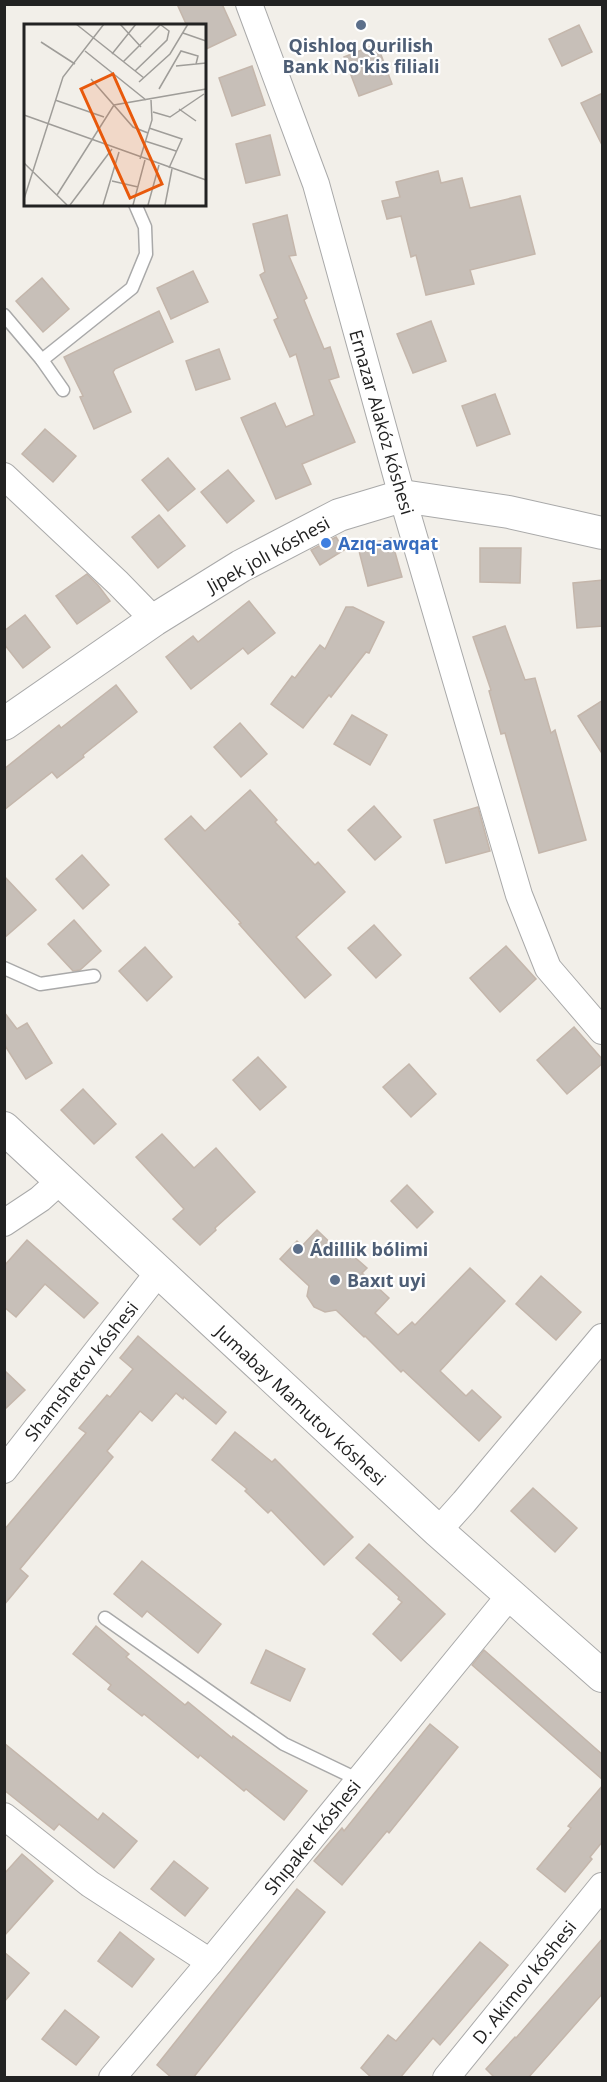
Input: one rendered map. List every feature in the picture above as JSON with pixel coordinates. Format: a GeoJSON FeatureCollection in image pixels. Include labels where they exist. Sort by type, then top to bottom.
{"type":"FeatureCollection","features":[{"type":"Feature","properties":{"kind":"street","name":"Ernazar Alakóz kóshesi"},"geometry":{"type":"LineString","coordinates":[[249,4],[316,184],[402,496],[519,895],[548,968],[603,1030]]}},
{"type":"Feature","properties":{"kind":"street"},"geometry":{"type":"LineString","coordinates":[[4,476],[154,620]]}},
{"type":"Feature","properties":{"kind":"street","name":"Jipek jolı kóshesi"},"geometry":{"type":"LineString","coordinates":[[4,724],[154,620],[241,566],[339,515],[402,496],[509,512],[603,533]]}},
{"type":"Feature","properties":{"kind":"street","name":"Jumabay Mamutov kóshesi"},"geometry":{"type":"LineString","coordinates":[[4,1128],[438,1531],[603,1677]]}},
{"type":"Feature","properties":{"kind":"street"},"geometry":{"type":"LineString","coordinates":[[4,1223],[40,1199],[61,1180]]}},
{"type":"Feature","properties":{"kind":"street","name":"Shamshetov kóshesi"},"geometry":{"type":"LineString","coordinates":[[4,1470],[158,1273]]}},
{"type":"Feature","properties":{"kind":"street"},"geometry":{"type":"LineString","coordinates":[[438,1531],[603,1336]]}},
{"type":"Feature","properties":{"kind":"street","name":"Shıpaker kóshesi"},"geometry":{"type":"LineString","coordinates":[[112,2078],[210,1962],[511,1594]]}},
{"type":"Feature","properties":{"kind":"street"},"geometry":{"type":"LineString","coordinates":[[4,1816],[90,1884],[210,1962]]}},
{"type":"Feature","properties":{"kind":"street","name":"D. Akimov kóshesi"},"geometry":{"type":"LineString","coordinates":[[446,2078],[603,1886]]}},
{"type":"Feature","properties":{"kind":"lane"},"geometry":{"type":"LineString","coordinates":[[42,360],[132,288],[146,254],[145,227],[136,206]]}},
{"type":"Feature","properties":{"kind":"lane"},"geometry":{"type":"LineString","coordinates":[[4,315],[42,360],[63,390]]}},
{"type":"Feature","properties":{"kind":"lane"},"geometry":{"type":"LineString","coordinates":[[4,968],[40,984],[94,976]]}},
{"type":"Feature","properties":{"kind":"lane"},"geometry":{"type":"LineString","coordinates":[[105,1618],[284,1744],[359,1780]]}},
{"type":"Feature","properties":{"kind":"building"},"geometry":{"type":"Polygon","coordinates":[[[177,4],[222,4],[236,35],[206,49],[206,24],[186,24],[177,4]]]}},
{"type":"Feature","properties":{"kind":"building"},"geometry":{"type":"Polygon","coordinates":[[[579,25],[592,52],[562,66],[549,39],[579,25]]]}},
{"type":"Feature","properties":{"kind":"building"},"geometry":{"type":"Polygon","coordinates":[[[377,44],[392,84],[359,96],[344,57],[377,44]]]}},
{"type":"Feature","properties":{"kind":"building"},"geometry":{"type":"Polygon","coordinates":[[[252,66],[265,105],[232,116],[219,78],[252,66]]]}},
{"type":"Feature","properties":{"kind":"building"},"geometry":{"type":"Polygon","coordinates":[[[603,93],[603,147],[581,103],[603,93]]]}},
{"type":"Feature","properties":{"kind":"building"},"geometry":{"type":"Polygon","coordinates":[[[270,135],[280,175],[246,183],[236,144],[270,135]]]}},
{"type":"Feature","properties":{"kind":"building"},"geometry":{"type":"Polygon","coordinates":[[[438,171],[441,183],[462,178],[470,208],[520,196],[535,254],[470,270],[474,284],[426,295],[416,255],[411,257],[401,216],[387,219],[382,201],[400,197],[396,182],[438,171]]]}},
{"type":"Feature","properties":{"kind":"building"},"geometry":{"type":"Polygon","coordinates":[[[287,215],[296,255],[289,256],[307,298],[304,300],[324,349],[330,347],[339,377],[329,380],[355,442],[302,464],[311,484],[276,499],[241,418],[275,403],[286,427],[314,415],[296,354],[290,357],[274,320],[278,318],[260,275],[265,272],[253,224],[287,215]]]}},
{"type":"Feature","properties":{"kind":"building"},"geometry":{"type":"Polygon","coordinates":[[[193,271],[208,302],[171,319],[157,288],[193,271]]]}},
{"type":"Feature","properties":{"kind":"building"},"geometry":{"type":"Polygon","coordinates":[[[42,278],[69,309],[43,332],[16,301],[42,278]]]}},
{"type":"Feature","properties":{"kind":"building"},"geometry":{"type":"Polygon","coordinates":[[[159,311],[173,342],[115,369],[113,372],[131,412],[94,429],[80,397],[83,396],[64,357],[159,311]]]}},
{"type":"Feature","properties":{"kind":"building"},"geometry":{"type":"Polygon","coordinates":[[[431,321],[446,361],[413,373],[397,334],[431,321]]]}},
{"type":"Feature","properties":{"kind":"building"},"geometry":{"type":"Polygon","coordinates":[[[219,349],[230,379],[196,390],[186,361],[219,349]]]}},
{"type":"Feature","properties":{"kind":"building"},"geometry":{"type":"Polygon","coordinates":[[[495,394],[510,434],[477,446],[462,406],[495,394]]]}},
{"type":"Feature","properties":{"kind":"building"},"geometry":{"type":"Polygon","coordinates":[[[45,429],[76,456],[53,482],[22,454],[45,429]]]}},
{"type":"Feature","properties":{"kind":"building"},"geometry":{"type":"Polygon","coordinates":[[[168,458],[195,489],[168,511],[142,480],[168,458]]]}},
{"type":"Feature","properties":{"kind":"building"},"geometry":{"type":"Polygon","coordinates":[[[228,470],[254,501],[227,523],[201,492],[228,470]]]}},
{"type":"Feature","properties":{"kind":"building"},"geometry":{"type":"Polygon","coordinates":[[[159,515],[185,546],[158,568],[132,537],[159,515]]]}},
{"type":"Feature","properties":{"kind":"building"},"geometry":{"type":"Polygon","coordinates":[[[336,537],[344,550],[320,565],[311,550],[336,537]]]}},
{"type":"Feature","properties":{"kind":"building"},"geometry":{"type":"Polygon","coordinates":[[[391,538],[402,577],[368,586],[358,547],[391,538]]]}},
{"type":"Feature","properties":{"kind":"building"},"geometry":{"type":"Polygon","coordinates":[[[480,548],[521,548],[520,583],[480,582],[480,548]]]}},
{"type":"Feature","properties":{"kind":"building"},"geometry":{"type":"Polygon","coordinates":[[[87,574],[110,601],[77,624],[56,596],[87,574]]]}},
{"type":"Feature","properties":{"kind":"building"},"geometry":{"type":"Polygon","coordinates":[[[603,580],[603,626],[577,628],[573,583],[603,580]]]}},
{"type":"Feature","properties":{"kind":"building"},"geometry":{"type":"Polygon","coordinates":[[[249,601],[275,633],[248,654],[243,648],[191,689],[166,657],[193,636],[198,642],[249,601]]]}},
{"type":"Feature","properties":{"kind":"building"},"geometry":{"type":"Polygon","coordinates":[[[346,607],[353,607],[384,622],[369,653],[366,652],[303,728],[271,704],[292,676],[295,678],[320,645],[325,649],[346,607]]]}},
{"type":"Feature","properties":{"kind":"building"},"geometry":{"type":"Polygon","coordinates":[[[25,615],[50,647],[23,668],[4,644],[4,631],[25,615]]]}},
{"type":"Feature","properties":{"kind":"building"},"geometry":{"type":"Polygon","coordinates":[[[505,626],[525,680],[535,678],[551,733],[555,730],[586,840],[539,853],[505,733],[501,734],[489,691],[491,690],[473,637],[505,626]]]}},
{"type":"Feature","properties":{"kind":"building"},"geometry":{"type":"Polygon","coordinates":[[[116,685],[137,712],[57,778],[52,772],[4,810],[4,769],[59,725],[61,728],[116,685]]]}},
{"type":"Feature","properties":{"kind":"building"},"geometry":{"type":"Polygon","coordinates":[[[603,700],[603,755],[578,716],[603,700]]]}},
{"type":"Feature","properties":{"kind":"building"},"geometry":{"type":"Polygon","coordinates":[[[352,715],[387,735],[370,765],[334,744],[352,715]]]}},
{"type":"Feature","properties":{"kind":"building"},"geometry":{"type":"Polygon","coordinates":[[[240,723],[267,754],[241,777],[214,747],[240,723]]]}},
{"type":"Feature","properties":{"kind":"building"},"geometry":{"type":"Polygon","coordinates":[[[250,790],[277,820],[275,822],[315,865],[318,862],[345,892],[296,937],[331,975],[305,998],[165,839],[191,816],[205,831],[250,790]]]}},
{"type":"Feature","properties":{"kind":"building"},"geometry":{"type":"Polygon","coordinates":[[[374,806],[401,837],[375,860],[348,830],[374,806]]]}},
{"type":"Feature","properties":{"kind":"building"},"geometry":{"type":"Polygon","coordinates":[[[478,807],[490,851],[446,863],[434,820],[478,807]]]}},
{"type":"Feature","properties":{"kind":"building"},"geometry":{"type":"Polygon","coordinates":[[[82,855],[109,885],[83,909],[56,879],[82,855]]]}},
{"type":"Feature","properties":{"kind":"building"},"geometry":{"type":"Polygon","coordinates":[[[4,876],[36,910],[4,938],[4,876]]]}},
{"type":"Feature","properties":{"kind":"building"},"geometry":{"type":"Polygon","coordinates":[[[74,920],[101,951],[80,970],[73,971],[48,944],[74,920]]]}},
{"type":"Feature","properties":{"kind":"building"},"geometry":{"type":"Polygon","coordinates":[[[374,925],[401,955],[376,978],[348,948],[374,925]]]}},
{"type":"Feature","properties":{"kind":"building"},"geometry":{"type":"Polygon","coordinates":[[[506,946],[536,979],[500,1012],[470,978],[506,946]]]}},
{"type":"Feature","properties":{"kind":"building"},"geometry":{"type":"Polygon","coordinates":[[[145,947],[172,977],[147,1001],[119,971],[145,947]]]}},
{"type":"Feature","properties":{"kind":"building"},"geometry":{"type":"Polygon","coordinates":[[[4,1012],[17,1029],[27,1023],[52,1063],[26,1079],[4,1044],[4,1012]]]}},
{"type":"Feature","properties":{"kind":"building"},"geometry":{"type":"Polygon","coordinates":[[[574,1027],[603,1060],[603,1063],[567,1094],[537,1060],[574,1027]]]}},
{"type":"Feature","properties":{"kind":"building"},"geometry":{"type":"Polygon","coordinates":[[[258,1057],[286,1087],[260,1110],[233,1080],[258,1057]]]}},
{"type":"Feature","properties":{"kind":"building"},"geometry":{"type":"Polygon","coordinates":[[[409,1064],[436,1094],[411,1117],[383,1087],[409,1064]]]}},
{"type":"Feature","properties":{"kind":"building"},"geometry":{"type":"Polygon","coordinates":[[[83,1089],[116,1124],[94,1144],[61,1110],[83,1089]]]}},
{"type":"Feature","properties":{"kind":"building"},"geometry":{"type":"Polygon","coordinates":[[[162,1134],[194,1168],[216,1148],[255,1192],[215,1228],[216,1230],[200,1245],[173,1219],[184,1209],[136,1157],[162,1134]]]}},
{"type":"Feature","properties":{"kind":"building"},"geometry":{"type":"Polygon","coordinates":[[[407,1185],[433,1212],[417,1228],[391,1201],[407,1185]]]}},
{"type":"Feature","properties":{"kind":"building"},"geometry":{"type":"Polygon","coordinates":[[[317,1230],[346,1258],[350,1253],[367,1268],[362,1273],[389,1298],[375,1313],[398,1335],[412,1322],[415,1325],[470,1268],[505,1301],[440,1371],[466,1396],[472,1390],[501,1417],[479,1441],[403,1370],[401,1372],[336,1310],[325,1312],[314,1307],[307,1296],[309,1286],[280,1259],[297,1241],[302,1246],[317,1230]]]}},
{"type":"Feature","properties":{"kind":"building"},"geometry":{"type":"Polygon","coordinates":[[[27,1240],[98,1303],[84,1318],[45,1284],[16,1317],[4,1307],[4,1266],[27,1240]]]}},
{"type":"Feature","properties":{"kind":"building"},"geometry":{"type":"Polygon","coordinates":[[[541,1276],[581,1312],[556,1340],[516,1304],[541,1276]]]}},
{"type":"Feature","properties":{"kind":"building"},"geometry":{"type":"Polygon","coordinates":[[[138,1336],[226,1412],[216,1424],[176,1393],[152,1421],[140,1411],[107,1451],[113,1457],[20,1569],[28,1576],[4,1605],[4,1530],[86,1433],[79,1428],[107,1395],[110,1397],[133,1369],[120,1358],[138,1336]]]}},
{"type":"Feature","properties":{"kind":"building"},"geometry":{"type":"Polygon","coordinates":[[[4,1370],[25,1390],[4,1410],[4,1370]]]}},
{"type":"Feature","properties":{"kind":"building"},"geometry":{"type":"Polygon","coordinates":[[[235,1432],[272,1462],[275,1459],[353,1537],[324,1565],[271,1510],[268,1513],[245,1491],[247,1489],[212,1460],[235,1432]]]}},
{"type":"Feature","properties":{"kind":"building"},"geometry":{"type":"Polygon","coordinates":[[[533,1488],[577,1528],[555,1552],[511,1511],[533,1488]]]}},
{"type":"Feature","properties":{"kind":"building"},"geometry":{"type":"Polygon","coordinates":[[[369,1544],[445,1614],[401,1661],[373,1634],[402,1602],[356,1558],[369,1544]]]}},
{"type":"Feature","properties":{"kind":"building"},"geometry":{"type":"Polygon","coordinates":[[[142,1561],[221,1624],[198,1653],[147,1611],[142,1617],[114,1594],[142,1561]]]}},
{"type":"Feature","properties":{"kind":"building"},"geometry":{"type":"Polygon","coordinates":[[[96,1626],[129,1654],[126,1657],[185,1705],[188,1702],[232,1738],[233,1736],[307,1791],[284,1820],[200,1755],[198,1758],[144,1714],[142,1716],[108,1689],[111,1685],[73,1654],[96,1626]]]}},
{"type":"Feature","properties":{"kind":"building"},"geometry":{"type":"Polygon","coordinates":[[[266,1650],[305,1669],[290,1701],[251,1683],[266,1650]]]}},
{"type":"Feature","properties":{"kind":"building"},"geometry":{"type":"Polygon","coordinates":[[[484,1650],[603,1755],[603,1780],[472,1665],[484,1650]]]}},
{"type":"Feature","properties":{"kind":"building"},"geometry":{"type":"Polygon","coordinates":[[[430,1724],[458,1747],[389,1833],[387,1831],[342,1885],[314,1861],[342,1828],[344,1831],[430,1724]]]}},
{"type":"Feature","properties":{"kind":"building"},"geometry":{"type":"Polygon","coordinates":[[[4,1743],[98,1820],[103,1813],[137,1841],[114,1868],[59,1824],[54,1830],[4,1790],[4,1743]]]}},
{"type":"Feature","properties":{"kind":"building"},"geometry":{"type":"Polygon","coordinates":[[[603,1785],[603,1841],[590,1857],[592,1859],[565,1892],[537,1869],[571,1828],[568,1826],[603,1785]]]}},
{"type":"Feature","properties":{"kind":"building"},"geometry":{"type":"Polygon","coordinates":[[[22,1854],[53,1881],[4,1936],[4,1874],[22,1854]]]}},
{"type":"Feature","properties":{"kind":"building"},"geometry":{"type":"Polygon","coordinates":[[[174,1861],[208,1888],[185,1916],[151,1889],[174,1861]]]}},
{"type":"Feature","properties":{"kind":"building"},"geometry":{"type":"Polygon","coordinates":[[[297,1889],[325,1912],[193,2078],[172,2078],[157,2065],[297,1889]]]}},
{"type":"Feature","properties":{"kind":"building"},"geometry":{"type":"Polygon","coordinates":[[[120,1932],[154,1959],[132,1987],[98,1961],[120,1932]]]}},
{"type":"Feature","properties":{"kind":"building"},"geometry":{"type":"Polygon","coordinates":[[[603,1938],[603,1993],[528,2078],[495,2078],[486,2069],[603,1938]]]}},
{"type":"Feature","properties":{"kind":"building"},"geometry":{"type":"Polygon","coordinates":[[[480,1942],[508,1965],[440,2045],[433,2038],[400,2078],[372,2078],[361,2068],[388,2035],[396,2041],[480,1942]]]}},
{"type":"Feature","properties":{"kind":"building"},"geometry":{"type":"Polygon","coordinates":[[[4,1952],[29,1973],[4,2002],[4,1952]]]}},
{"type":"Feature","properties":{"kind":"building"},"geometry":{"type":"Polygon","coordinates":[[[65,2010],[99,2037],[76,2065],[42,2039],[65,2010]]]}},
{"type":"Feature","properties":{"kind":"place","name":"Qishloq Qurilish Bank No'kis filiali"},"geometry":{"type":"Point","coordinates":[361,25]}},
{"type":"Feature","properties":{"kind":"place","name":"Azıq-awqat"},"geometry":{"type":"Point","coordinates":[326,543]}},
{"type":"Feature","properties":{"kind":"place","name":"Ádillik bólimi"},"geometry":{"type":"Point","coordinates":[298,1249]}},
{"type":"Feature","properties":{"kind":"place","name":"Baxıt uyi"},"geometry":{"type":"Point","coordinates":[335,1280]}}]}
